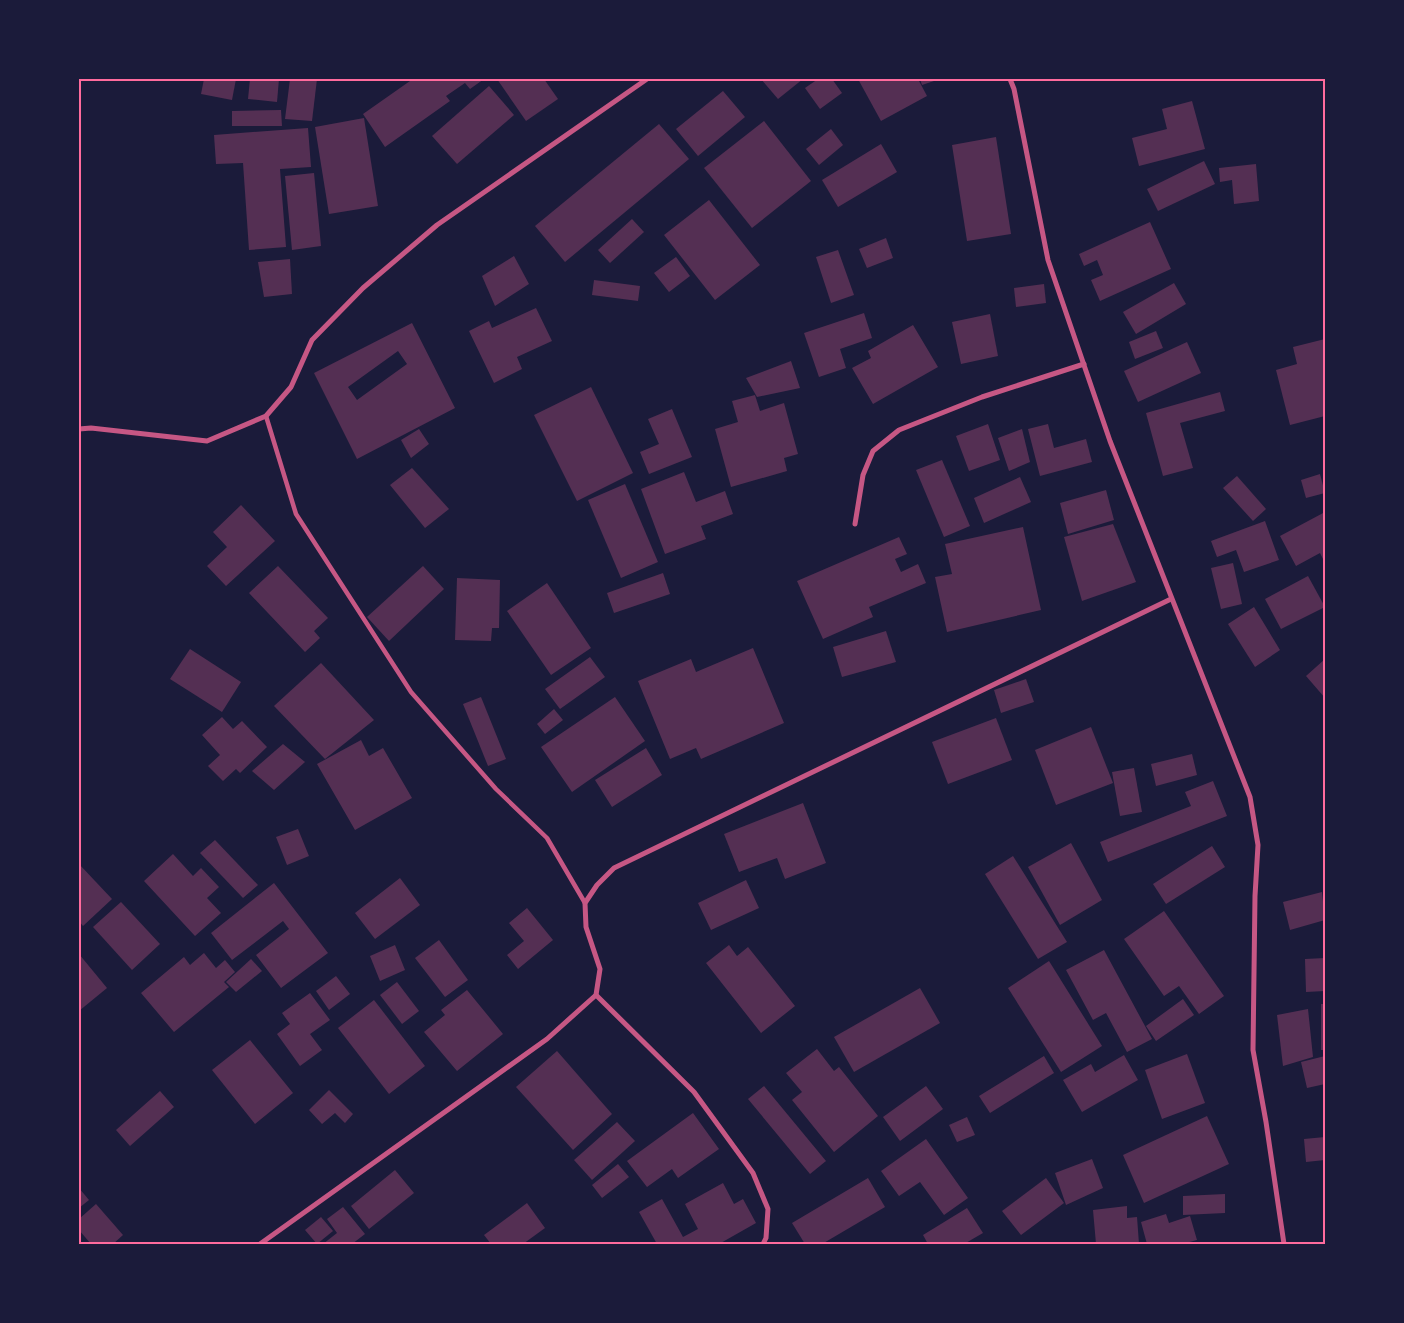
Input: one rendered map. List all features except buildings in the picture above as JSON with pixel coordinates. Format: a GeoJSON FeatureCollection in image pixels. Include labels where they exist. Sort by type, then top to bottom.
{"type":"FeatureCollection","features":[{"type":"Feature","properties":{"kind":"street"},"geometry":{"type":"LineString","coordinates":[[79,429],[91,428],[207,441],[266,416],[291,387],[312,340],[363,288],[437,225],[647,79]]}},
{"type":"Feature","properties":{"kind":"street"},"geometry":{"type":"LineString","coordinates":[[1010,79],[1014,89],[1048,260],[1110,441],[1250,797],[1258,845],[1255,896],[1253,1050],[1284,1244]]}},
{"type":"Feature","properties":{"kind":"street"},"geometry":{"type":"LineString","coordinates":[[855,524],[863,475],[873,451],[899,430],[982,397],[1084,364]]}},
{"type":"Feature","properties":{"kind":"street"},"geometry":{"type":"LineString","coordinates":[[260,1244],[547,1039],[596,995],[600,969],[586,927],[585,903],[547,838],[496,789],[405,684],[296,514],[266,416]]}},
{"type":"Feature","properties":{"kind":"street"},"geometry":{"type":"LineString","coordinates":[[585,903],[597,885],[614,868],[1171,599]]}},
{"type":"Feature","properties":{"kind":"street"},"geometry":{"type":"LineString","coordinates":[[596,995],[694,1092],[753,1173],[768,1209],[766,1238],[762,1244]]}}]}
